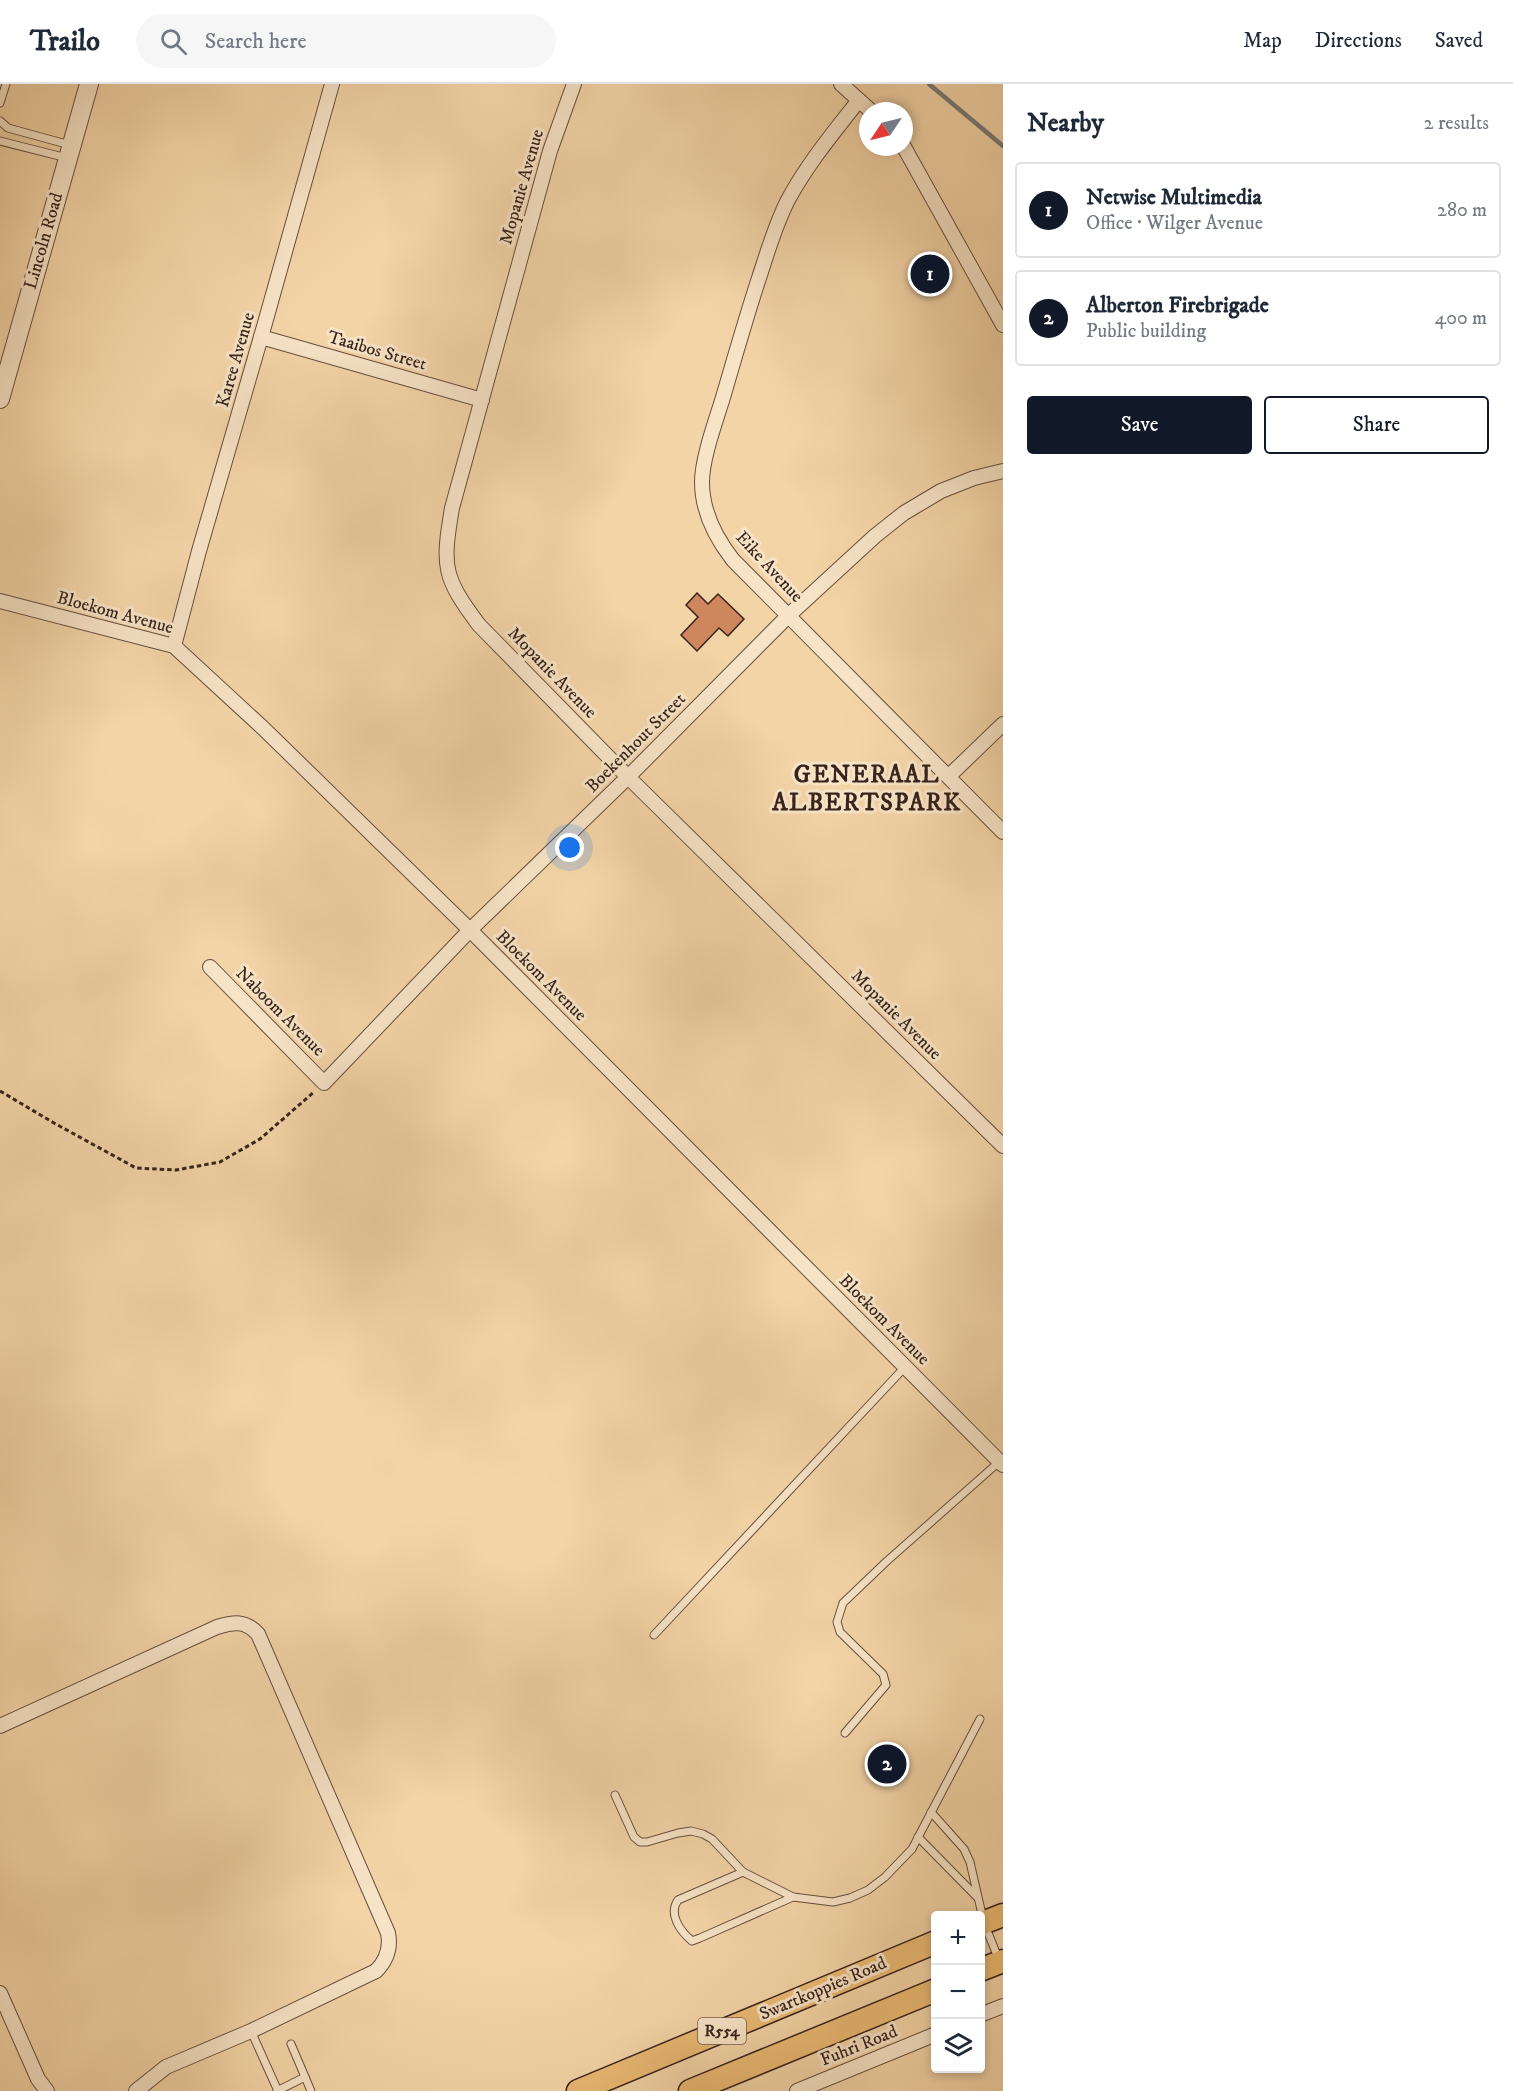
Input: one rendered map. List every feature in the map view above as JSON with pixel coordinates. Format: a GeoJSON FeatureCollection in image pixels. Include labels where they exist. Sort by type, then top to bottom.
{"type":"FeatureCollection","features":[{"type":"Feature","properties":{"kind":"main road","name":"Swartkoppies Road"},"geometry":{"type":"LineString","coordinates":[[578,2091],[931,1944]]}},
{"type":"Feature","properties":{"kind":"main road","name":"R554"},"geometry":{"type":"LineString","coordinates":[[690,2091],[931,1992]]}},
{"type":"Feature","properties":{"kind":"street","name":"Lincoln Road"},"geometry":{"type":"LineString","coordinates":[[0,399],[5,361],[89,84]]}},
{"type":"Feature","properties":{"kind":"street","name":"Karee Avenue"},"geometry":{"type":"LineString","coordinates":[[174,646],[332,84]]}},
{"type":"Feature","properties":{"kind":"street","name":"Mopanie Avenue"},"geometry":{"type":"LineString","coordinates":[[574,84],[550,151],[452,508],[445,547],[446,564],[451,583],[479,625],[628,777],[1003,1146]]}},
{"type":"Feature","properties":{"kind":"street"},"geometry":{"type":"LineString","coordinates":[[841,84],[859,100]]}},
{"type":"Feature","properties":{"kind":"street","name":"Eike Avenue"},"geometry":{"type":"LineString","coordinates":[[859,100],[815,157],[783,212],[770,243],[735,354],[705,461],[702,481],[705,506],[720,543],[733,560],[1003,832]]}},
{"type":"Feature","properties":{"kind":"street"},"geometry":{"type":"LineString","coordinates":[[909,156],[1003,326]]}},
{"type":"Feature","properties":{"kind":"street","name":"Taaibos Street"},"geometry":{"type":"LineString","coordinates":[[261,337],[482,400]]}},
{"type":"Feature","properties":{"kind":"street","name":"Boekenhout Street"},"geometry":{"type":"LineString","coordinates":[[324,1083],[470,930],[628,777],[789,615],[875,536],[904,513],[941,491],[974,478],[1003,471]]}},
{"type":"Feature","properties":{"kind":"street","name":"Bloekom Avenue"},"geometry":{"type":"LineString","coordinates":[[0,601],[174,646],[279,743],[470,930],[1002,1462]]}},
{"type":"Feature","properties":{"kind":"street"},"geometry":{"type":"LineString","coordinates":[[949,776],[1003,724]]}},
{"type":"Feature","properties":{"kind":"street","name":"Naboom Avenue"},"geometry":{"type":"LineString","coordinates":[[210,967],[324,1083]]}},
{"type":"Feature","properties":{"kind":"street"},"geometry":{"type":"LineString","coordinates":[[0,1726],[217,1627],[232,1622],[241,1622],[252,1627],[258,1634],[388,1932],[390,1940],[388,1952],[384,1963],[376,1971],[251,2031],[166,2067],[136,2091]]}},
{"type":"Feature","properties":{"kind":"street"},"geometry":{"type":"LineString","coordinates":[[0,1993],[38,2079],[47,2091]]}},
{"type":"Feature","properties":{"kind":"street"},"geometry":{"type":"LineString","coordinates":[[985,2013],[1003,2006]]}},
{"type":"Feature","properties":{"kind":"street","name":"Fuhri Road"},"geometry":{"type":"LineString","coordinates":[[802,2090],[931,2036]]}},
{"type":"Feature","properties":{"kind":"lane"},"geometry":{"type":"LineString","coordinates":[[0,103],[6,84]]}},
{"type":"Feature","properties":{"kind":"lane"},"geometry":{"type":"LineString","coordinates":[[0,121],[8,128],[70,152]]}},
{"type":"Feature","properties":{"kind":"lane"},"geometry":{"type":"LineString","coordinates":[[0,141],[70,152]]}},
{"type":"Feature","properties":{"kind":"lane"},"geometry":{"type":"LineString","coordinates":[[654,1635],[905,1367]]}},
{"type":"Feature","properties":{"kind":"lane"},"geometry":{"type":"LineString","coordinates":[[844,1734],[886,1684],[883,1674],[840,1632],[837,1623],[843,1603],[887,1561],[1002,1462]]}},
{"type":"Feature","properties":{"kind":"lane"},"geometry":{"type":"LineString","coordinates":[[615,1795],[634,1837],[640,1842],[691,1831],[703,1834],[712,1839],[743,1872],[793,1897],[833,1902],[868,1890],[885,1877],[912,1849],[980,1719]]}},
{"type":"Feature","properties":{"kind":"lane"},"geometry":{"type":"LineString","coordinates":[[931,1812],[964,1849],[974,1874],[977,1897]]}},
{"type":"Feature","properties":{"kind":"lane"},"geometry":{"type":"LineString","coordinates":[[918,1837],[977,1897],[989,1921],[994,1964]]}},
{"type":"Feature","properties":{"kind":"lane"},"geometry":{"type":"LineString","coordinates":[[743,1872],[678,1900],[674,1907],[674,1915],[685,1935],[692,1941],[793,1897]]}},
{"type":"Feature","properties":{"kind":"lane"},"geometry":{"type":"LineString","coordinates":[[251,2031],[278,2091],[305,2077]]}},
{"type":"Feature","properties":{"kind":"lane"},"geometry":{"type":"LineString","coordinates":[[291,2044],[311,2091]]}},
{"type":"Feature","properties":{"kind":"path"},"geometry":{"type":"LineString","coordinates":[[0,1091],[54,1124],[136,1168],[176,1170],[220,1162],[260,1139],[324,1083]]}},
{"type":"Feature","properties":{"kind":"building"},"geometry":{"type":"Polygon","coordinates":[[[697,593],[708,604],[718,594],[744,619],[728,636],[719,628],[697,651],[681,635],[698,617],[686,605],[697,593]]]}},
{"type":"Feature","properties":{"kind":"waterway"},"geometry":{"type":"LineString","coordinates":[[929,84],[1003,146]]}},
{"type":"Feature","properties":{"kind":"place","name":"Netwise Multimedia"},"geometry":{"type":"Point","coordinates":[930,274]}},
{"type":"Feature","properties":{"kind":"place","name":"Alberton Firebrigade"},"geometry":{"type":"Point","coordinates":[887,1764]}},
{"type":"Feature","properties":{"kind":"district","name":"GENERAAL ALBERTSPARK"},"geometry":{"type":"Point","coordinates":[867,789]}}]}
